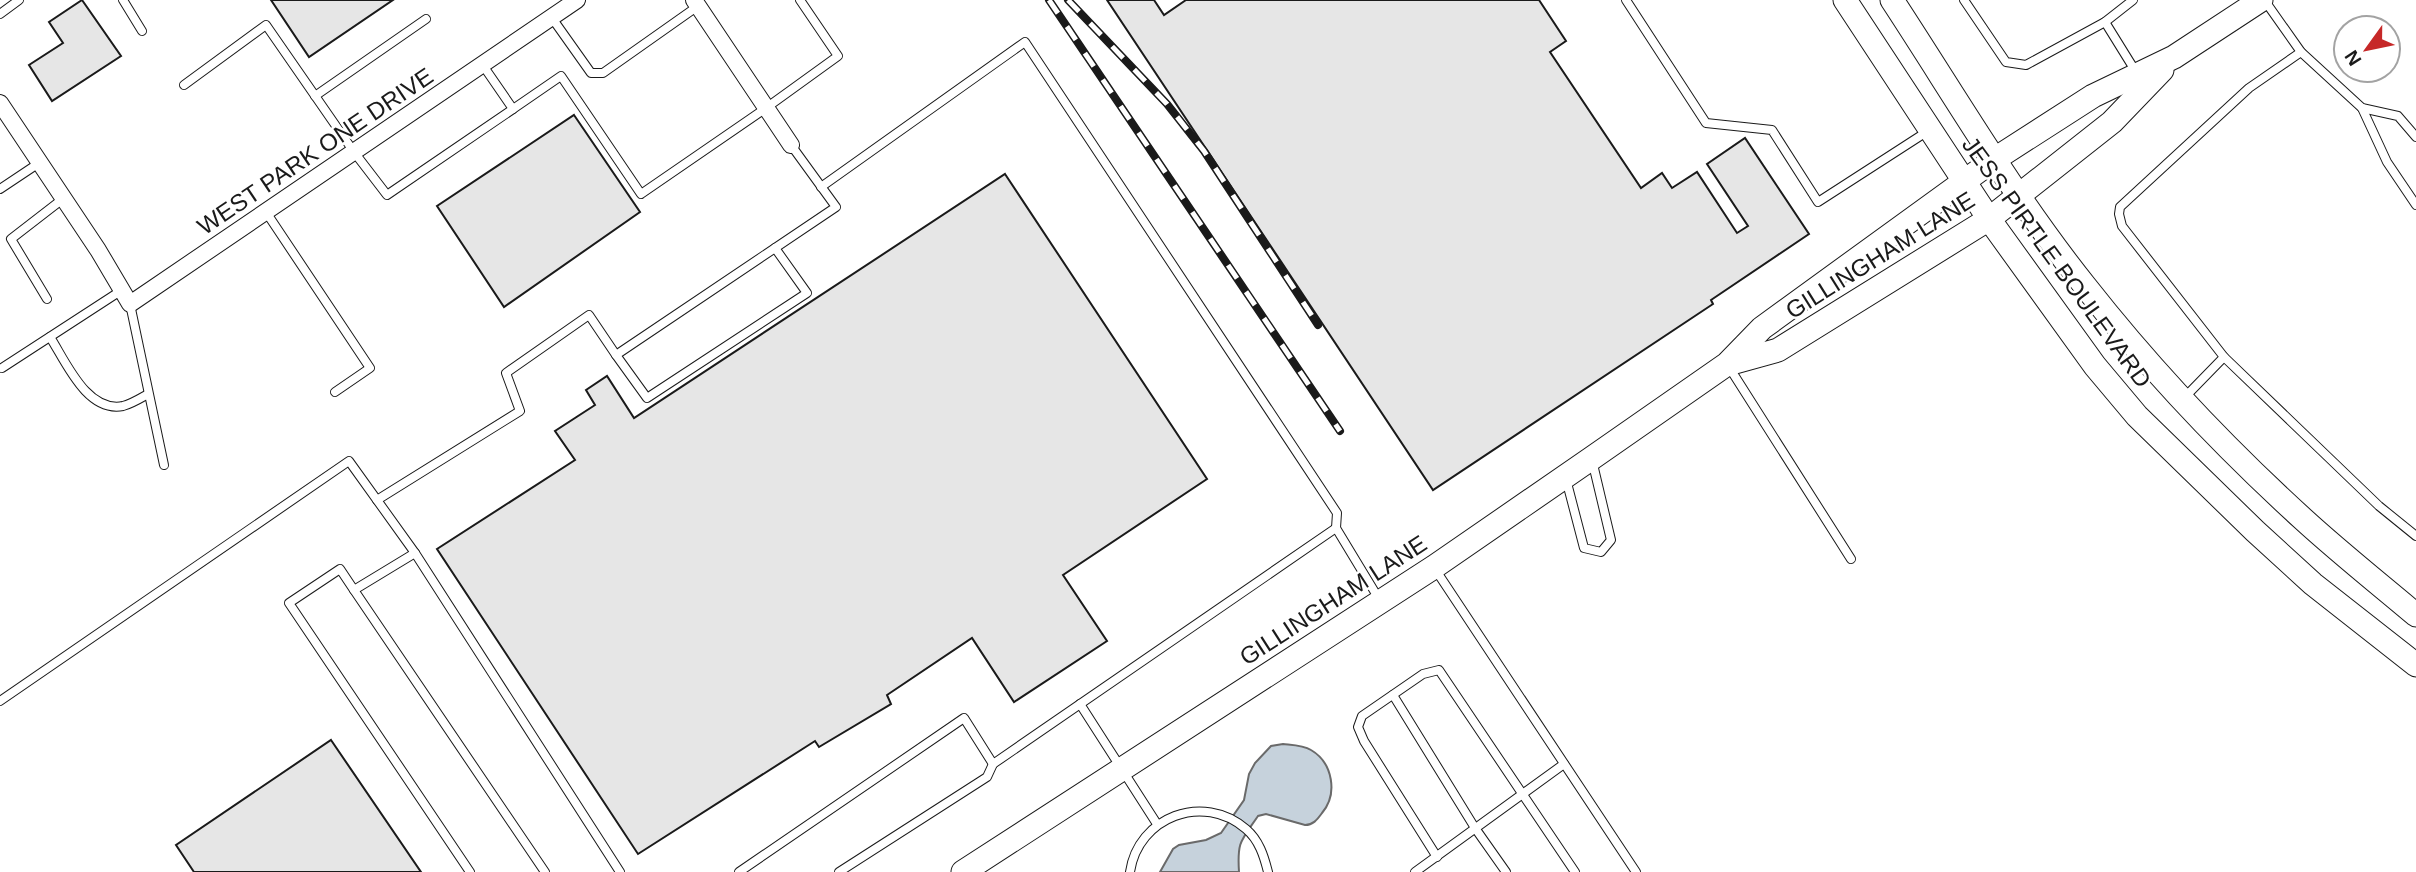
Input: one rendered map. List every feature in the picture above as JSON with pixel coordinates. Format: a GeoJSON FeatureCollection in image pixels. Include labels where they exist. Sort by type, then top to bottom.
{"type":"FeatureCollection","features":[{"type":"Feature","properties":{"kind":"street","name":"WEST PARK ONE DRIVE"},"geometry":{"type":"LineString","coordinates":[[126,297],[266,212],[577,0]]}},
{"type":"Feature","properties":{"kind":"street","name":"JESS PIRTLE BOULEVARD"},"geometry":{"type":"LineString","coordinates":[[1845,0],[1989,219],[2095,366],[2137,416],[2313,584],[2414,659]]}},
{"type":"Feature","properties":{"kind":"street","name":"JESS PIRTLE BOULEVARD"},"geometry":{"type":"LineString","coordinates":[[1892,0],[2018,195],[2097,302],[2182,400],[2230,450],[2304,520],[2416,615]]}},
{"type":"Feature","properties":{"kind":"street","name":"GILLINGHAM LANE"},"geometry":{"type":"LineString","coordinates":[[963,872],[1434,567],[1566,477],[1727,364],[1762,328],[1996,159],[2093,96],[2174,57],[2262,0]]}},
{"type":"Feature","properties":{"kind":"street"},"geometry":{"type":"LineString","coordinates":[[696,3],[791,145]]}},
{"type":"Feature","properties":{"kind":"street","name":"GILLINGHAM LANE"},"geometry":{"type":"LineString","coordinates":[[1727,364],[1778,350],[1989,219],[2112,122],[2174,57]]}},
{"type":"Feature","properties":{"kind":"street"},"geometry":{"type":"LineString","coordinates":[[0,103],[98,250],[126,297]]}},
{"type":"Feature","properties":{"kind":"lane"},"geometry":{"type":"LineString","coordinates":[[0,14],[19,0]]}},
{"type":"Feature","properties":{"kind":"lane"},"geometry":{"type":"LineString","coordinates":[[123,0],[142,31]]}},
{"type":"Feature","properties":{"kind":"lane"},"geometry":{"type":"LineString","coordinates":[[184,85],[266,25],[387,195],[561,76],[641,194],[838,56],[800,0]]}},
{"type":"Feature","properties":{"kind":"lane"},"geometry":{"type":"LineString","coordinates":[[1626,0],[1706,123],[1772,130],[1818,202],[1930,129]]}},
{"type":"Feature","properties":{"kind":"lane"},"geometry":{"type":"LineString","coordinates":[[1964,0],[2006,62],[2026,65],[2105,22],[2133,0]]}},
{"type":"Feature","properties":{"kind":"lane"},"geometry":{"type":"LineString","coordinates":[[2262,0],[2301,52],[2362,108],[2387,162],[2416,205]]}},
{"type":"Feature","properties":{"kind":"lane"},"geometry":{"type":"LineString","coordinates":[[552,18],[591,73],[603,73],[696,3]]}},
{"type":"Feature","properties":{"kind":"lane"},"geometry":{"type":"LineString","coordinates":[[315,96],[426,19]]}},
{"type":"Feature","properties":{"kind":"lane"},"geometry":{"type":"LineString","coordinates":[[2105,22],[2138,75]]}},
{"type":"Feature","properties":{"kind":"lane"},"geometry":{"type":"LineString","coordinates":[[821,187],[1026,42],[1337,513],[1336,528],[1381,601]]}},
{"type":"Feature","properties":{"kind":"lane"},"geometry":{"type":"LineString","coordinates":[[2301,52],[2249,88],[2120,207],[2119,214],[2122,226],[2224,357],[2379,506],[2416,536]]}},
{"type":"Feature","properties":{"kind":"lane"},"geometry":{"type":"LineString","coordinates":[[482,64],[513,109]]}},
{"type":"Feature","properties":{"kind":"lane"},"geometry":{"type":"LineString","coordinates":[[2362,108],[2398,116],[2416,137]]}},
{"type":"Feature","properties":{"kind":"lane"},"geometry":{"type":"LineString","coordinates":[[616,355],[836,207],[791,145]]}},
{"type":"Feature","properties":{"kind":"lane"},"geometry":{"type":"LineString","coordinates":[[0,189],[39,163]]}},
{"type":"Feature","properties":{"kind":"lane"},"geometry":{"type":"LineString","coordinates":[[47,299],[11,239],[64,198]]}},
{"type":"Feature","properties":{"kind":"lane"},"geometry":{"type":"LineString","coordinates":[[266,212],[370,368],[334,392]]}},
{"type":"Feature","properties":{"kind":"lane"},"geometry":{"type":"LineString","coordinates":[[377,500],[520,411],[506,373],[589,315],[647,398],[807,293],[775,248]]}},
{"type":"Feature","properties":{"kind":"lane"},"geometry":{"type":"LineString","coordinates":[[2,368],[50,337],[126,297],[164,465]]}},
{"type":"Feature","properties":{"kind":"lane"},"geometry":{"type":"LineString","coordinates":[[50,337],[89,397],[106,405],[123,406],[148,394]]}},
{"type":"Feature","properties":{"kind":"lane"},"geometry":{"type":"LineString","coordinates":[[2182,400],[2224,357]]}},
{"type":"Feature","properties":{"kind":"lane"},"geometry":{"type":"LineString","coordinates":[[1727,364],[1851,559]]}},
{"type":"Feature","properties":{"kind":"lane"},"geometry":{"type":"LineString","coordinates":[[1566,477],[1584,548],[1601,552],[1611,540],[1592,458]]}},
{"type":"Feature","properties":{"kind":"lane"},"geometry":{"type":"LineString","coordinates":[[0,701],[349,461],[415,552],[620,872]]}},
{"type":"Feature","properties":{"kind":"lane"},"geometry":{"type":"LineString","coordinates":[[839,872],[987,777],[993,764],[1336,528]]}},
{"type":"Feature","properties":{"kind":"lane"},"geometry":{"type":"LineString","coordinates":[[354,590],[415,552]]}},
{"type":"Feature","properties":{"kind":"lane"},"geometry":{"type":"LineString","coordinates":[[1434,567],[1636,872]]}},
{"type":"Feature","properties":{"kind":"lane"},"geometry":{"type":"LineString","coordinates":[[470,872],[289,603],[340,569],[545,872]]}},
{"type":"Feature","properties":{"kind":"lane"},"geometry":{"type":"LineString","coordinates":[[1437,856],[1364,741],[1358,727],[1362,716],[1423,674],[1440,670],[1575,872]]}},
{"type":"Feature","properties":{"kind":"lane"},"geometry":{"type":"LineString","coordinates":[[1393,695],[1475,828],[1506,872]]}},
{"type":"Feature","properties":{"kind":"lane"},"geometry":{"type":"LineString","coordinates":[[1080,704],[1157,824]]}},
{"type":"Feature","properties":{"kind":"lane"},"geometry":{"type":"LineString","coordinates":[[739,872],[964,718],[993,764]]}},
{"type":"Feature","properties":{"kind":"lane"},"geometry":{"type":"LineString","coordinates":[[1415,872],[1564,764]]}},
{"type":"Feature","properties":{"kind":"lane"},"geometry":{"type":"LineString","coordinates":[[1130,872],[1132,859],[1142,839],[1157,824],[1179,813],[1203,811],[1226,816],[1246,829],[1261,848],[1268,872]]}},
{"type":"Feature","properties":{"kind":"shaded area"},"geometry":{"type":"Polygon","coordinates":[[[1283,744],[1311,750],[1328,771],[1331,779],[1330,797],[1317,820],[1305,825],[1266,814],[1258,816],[1241,842],[1239,872],[1160,872],[1173,849],[1179,845],[1206,840],[1221,833],[1244,800],[1249,774],[1255,763],[1271,746],[1283,744]]]}},
{"type":"Feature","properties":{"kind":"building"},"geometry":{"type":"Polygon","coordinates":[[[82,0],[121,56],[52,101],[29,65],[63,43],[49,22],[82,0]]]}},
{"type":"Feature","properties":{"kind":"building"},"geometry":{"type":"Polygon","coordinates":[[[271,0],[393,0],[309,57],[271,0]]]}},
{"type":"Feature","properties":{"kind":"building"},"geometry":{"type":"Polygon","coordinates":[[[1107,0],[1154,0],[1164,15],[1186,0],[1539,0],[1566,41],[1550,52],[1641,188],[1662,173],[1672,188],[1697,172],[1737,233],[1748,226],[1707,164],[1745,138],[1809,234],[1711,300],[1713,304],[1433,490],[1107,0]]]}},
{"type":"Feature","properties":{"kind":"building"},"geometry":{"type":"Polygon","coordinates":[[[574,115],[640,212],[504,307],[437,206],[574,115]]]}},
{"type":"Feature","properties":{"kind":"building"},"geometry":{"type":"Polygon","coordinates":[[[1005,174],[1207,479],[1063,575],[1107,641],[1014,702],[972,638],[887,695],[891,704],[819,747],[815,741],[638,854],[437,549],[575,460],[555,431],[595,405],[586,390],[607,376],[634,418],[1005,174]]]}},
{"type":"Feature","properties":{"kind":"building"},"geometry":{"type":"Polygon","coordinates":[[[331,740],[421,872],[194,872],[176,845],[331,740]]]}},
{"type":"Feature","properties":{"kind":"railway"},"geometry":{"type":"LineString","coordinates":[[1049,0],[1340,431]]}},
{"type":"Feature","properties":{"kind":"railway"},"geometry":{"type":"LineString","coordinates":[[1068,0],[1167,104],[1204,151],[1318,325]]}}]}
